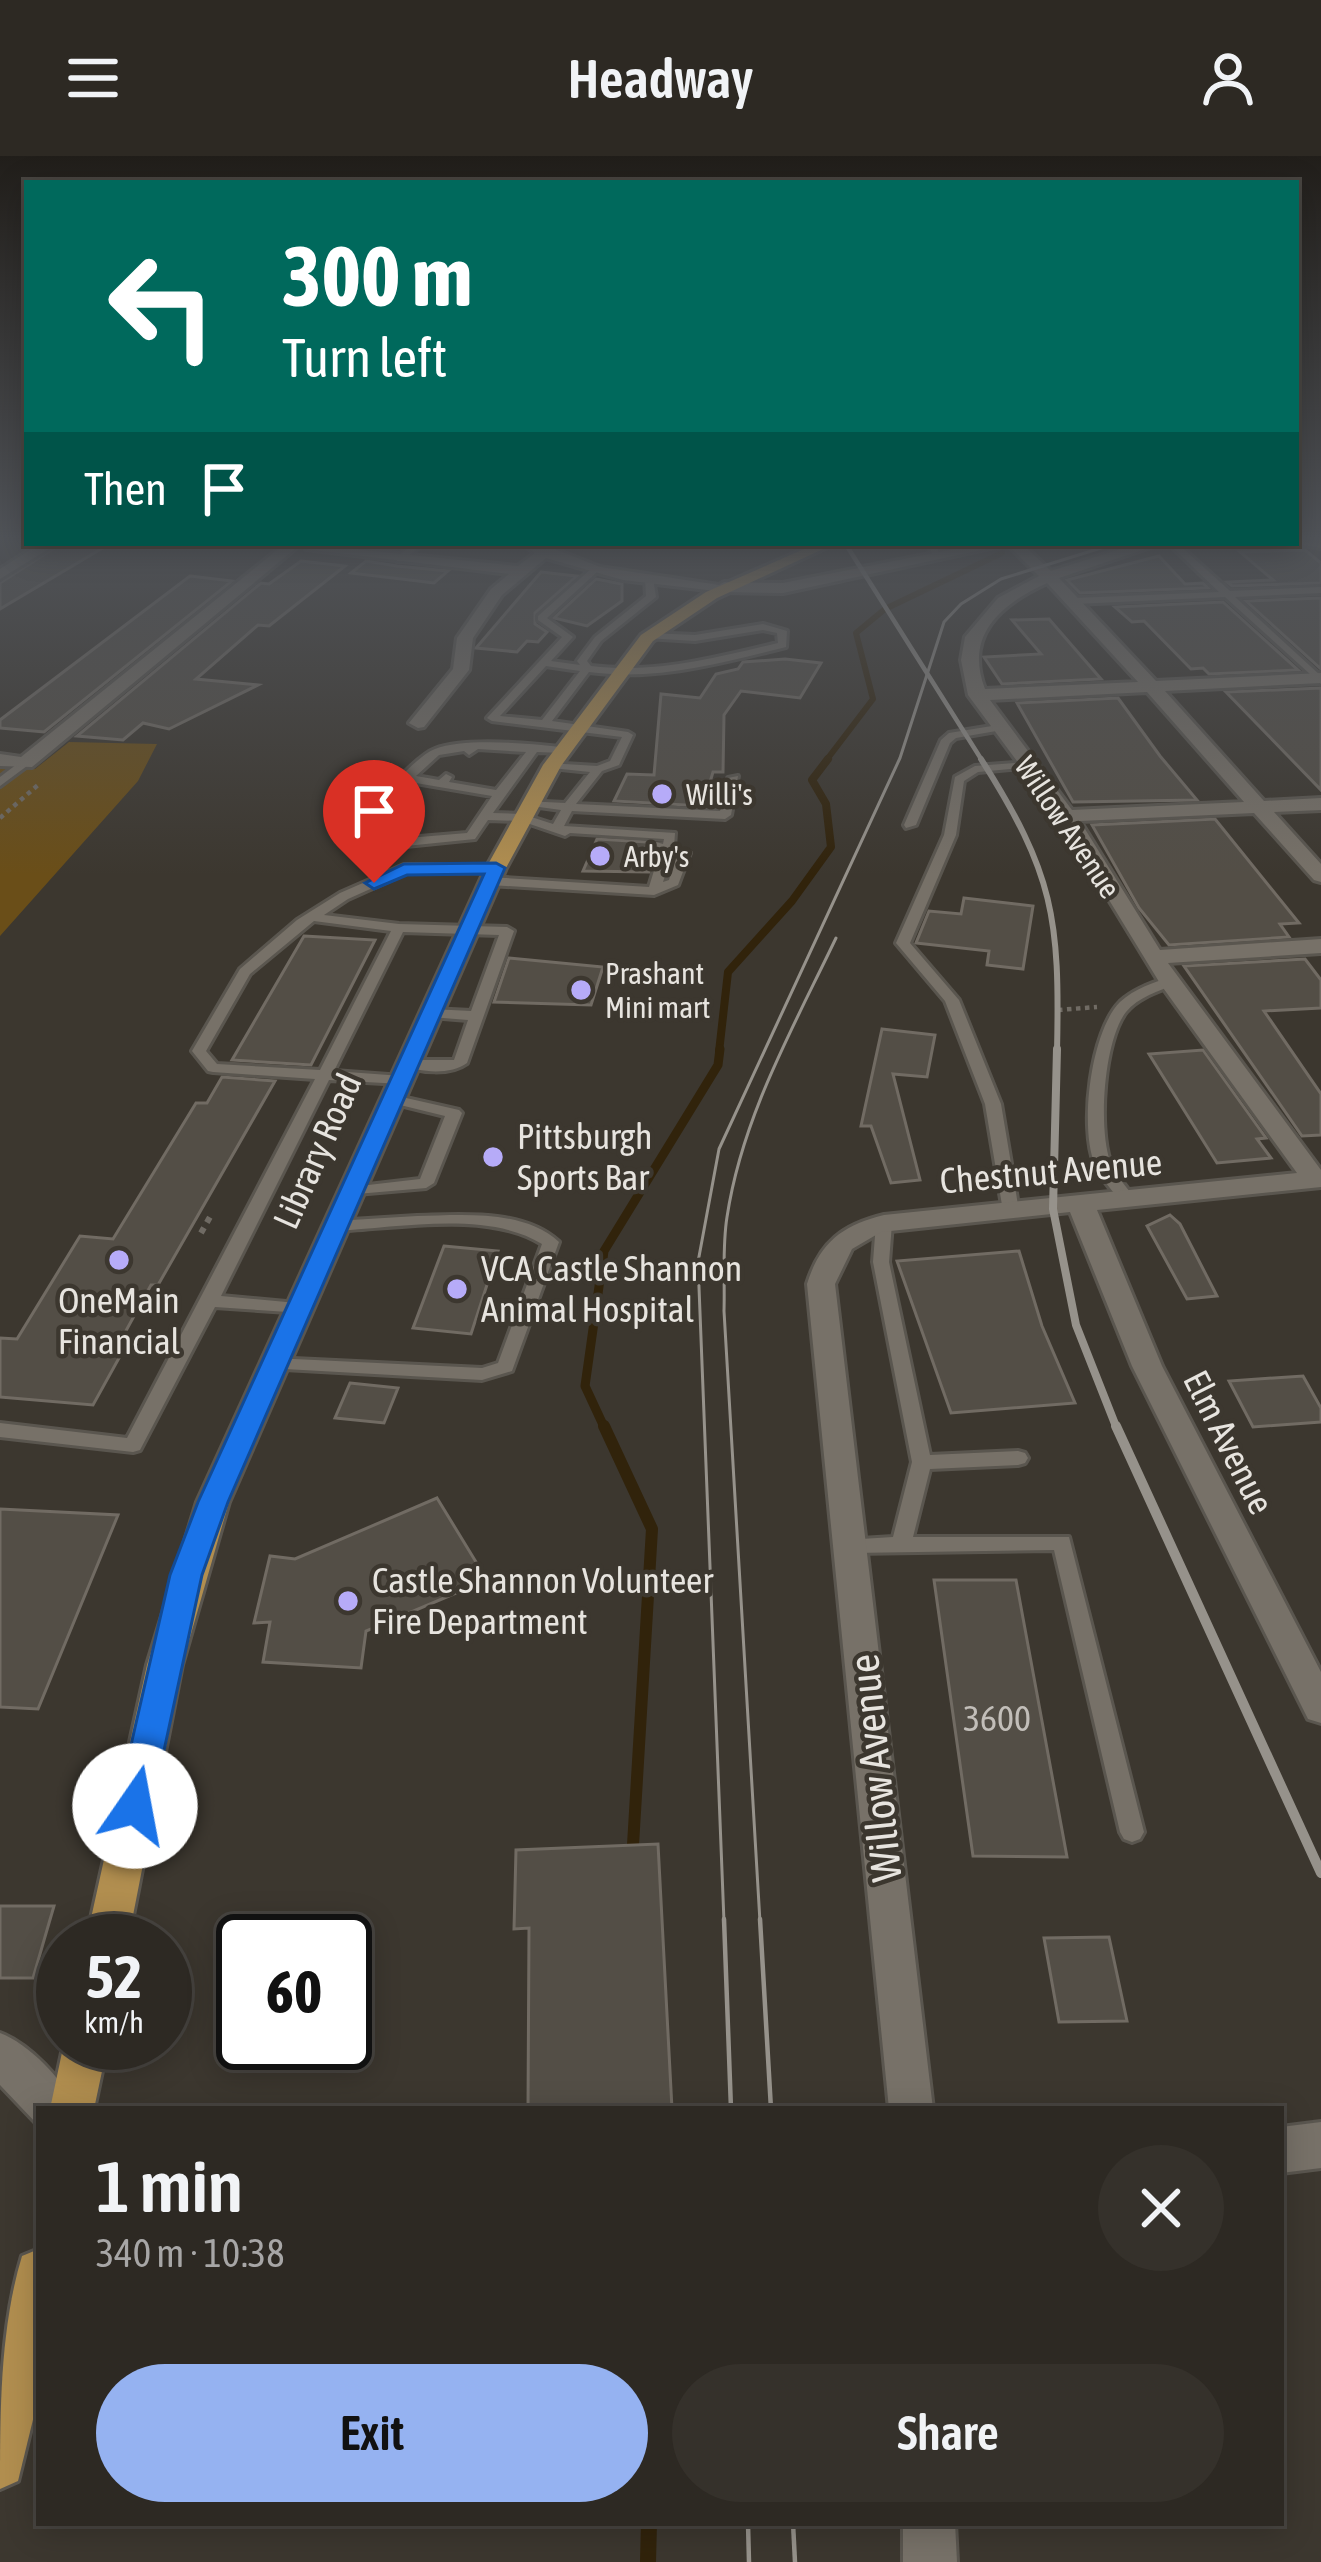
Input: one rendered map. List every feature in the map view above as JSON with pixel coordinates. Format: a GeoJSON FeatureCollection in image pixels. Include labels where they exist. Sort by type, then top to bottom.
{"type":"FeatureCollection","features":[{"type":"Feature","properties":{"kind":"main road","name":"Library Road"},"geometry":{"type":"LineString","coordinates":[[113,1914],[186,1575],[273,1364],[525,810],[557,748],[638,651]]}},
{"type":"Feature","properties":{"kind":"main road"},"geometry":{"type":"LineString","coordinates":[[73,2106],[80,2070]]}},
{"type":"Feature","properties":{"kind":"main road"},"geometry":{"type":"LineString","coordinates":[[0,2463],[36,2287]]}},
{"type":"Feature","properties":{"kind":"street"},"geometry":{"type":"LineString","coordinates":[[0,760],[26,763],[169,651]]}},
{"type":"Feature","properties":{"kind":"street"},"geometry":{"type":"LineString","coordinates":[[418,723],[460,670],[464,651]]}},
{"type":"Feature","properties":{"kind":"street","name":"Willow Avenue"},"geometry":{"type":"LineString","coordinates":[[969,651],[967,661],[977,694],[998,728],[1067,816],[1154,957],[1319,1183]]}},
{"type":"Feature","properties":{"kind":"street"},"geometry":{"type":"LineString","coordinates":[[1119,651],[1321,876]]}},
{"type":"Feature","properties":{"kind":"street"},"geometry":{"type":"LineString","coordinates":[[977,694],[1320,679]]}},
{"type":"Feature","properties":{"kind":"street"},"geometry":{"type":"LineString","coordinates":[[1067,816],[1321,804]]}},
{"type":"Feature","properties":{"kind":"street"},"geometry":{"type":"LineString","coordinates":[[1154,957],[1321,946]]}},
{"type":"Feature","properties":{"kind":"street","name":"Chestnut Avenue"},"geometry":{"type":"LineString","coordinates":[[821,1284],[827,1259],[844,1238],[884,1222],[1319,1183]]}},
{"type":"Feature","properties":{"kind":"street","name":"Elm Avenue"},"geometry":{"type":"LineString","coordinates":[[1081,1205],[1147,1366],[1321,1708]]}},
{"type":"Feature","properties":{"kind":"street","name":"Willow Avenue"},"geometry":{"type":"LineString","coordinates":[[821,1284],[911,2106]]}},
{"type":"Feature","properties":{"kind":"street"},"geometry":{"type":"LineString","coordinates":[[0,2054],[51,2106]]}},
{"type":"Feature","properties":{"kind":"street"},"geometry":{"type":"LineString","coordinates":[[1284,2150],[1321,2145]]}},
{"type":"Feature","properties":{"kind":"street"},"geometry":{"type":"LineString","coordinates":[[928,2526],[930,2562]]}},
{"type":"Feature","properties":{"kind":"lane"},"geometry":{"type":"LineString","coordinates":[[545,723],[492,718],[554,651]]}},
{"type":"Feature","properties":{"kind":"lane"},"geometry":{"type":"LineString","coordinates":[[587,668],[582,661],[589,651]]}},
{"type":"Feature","properties":{"kind":"lane"},"geometry":{"type":"LineString","coordinates":[[675,669],[686,651]]}},
{"type":"Feature","properties":{"kind":"lane"},"geometry":{"type":"LineString","coordinates":[[543,663],[622,673],[675,669],[755,651]]}},
{"type":"Feature","properties":{"kind":"lane"},"geometry":{"type":"LineString","coordinates":[[1289,651],[1320,679]]}},
{"type":"Feature","properties":{"kind":"lane"},"geometry":{"type":"LineString","coordinates":[[545,723],[587,668]]}},
{"type":"Feature","properties":{"kind":"lane"},"geometry":{"type":"LineString","coordinates":[[545,723],[557,748],[598,769]]}},
{"type":"Feature","properties":{"kind":"lane"},"geometry":{"type":"LineString","coordinates":[[910,825],[945,742],[952,735],[998,728]]}},
{"type":"Feature","properties":{"kind":"lane"},"geometry":{"type":"LineString","coordinates":[[556,830],[598,769],[614,763],[628,735],[557,748],[475,746],[436,752],[370,817],[406,842],[471,836],[499,794],[557,748]]}},
{"type":"Feature","properties":{"kind":"lane"},"geometry":{"type":"LineString","coordinates":[[462,760],[475,746]]}},
{"type":"Feature","properties":{"kind":"lane"},"geometry":{"type":"LineString","coordinates":[[485,762],[500,746]]}},
{"type":"Feature","properties":{"kind":"lane"},"geometry":{"type":"LineString","coordinates":[[0,784],[26,763]]}},
{"type":"Feature","properties":{"kind":"lane"},"geometry":{"type":"LineString","coordinates":[[1011,1211],[993,1104],[952,1000],[903,943],[950,835],[959,779],[975,769],[1027,765]]}},
{"type":"Feature","properties":{"kind":"lane"},"geometry":{"type":"LineString","coordinates":[[407,778],[466,783],[499,794]]}},
{"type":"Feature","properties":{"kind":"lane"},"geometry":{"type":"LineString","coordinates":[[485,816],[568,807],[725,815],[734,778]]}},
{"type":"Feature","properties":{"kind":"lane"},"geometry":{"type":"LineString","coordinates":[[313,917],[509,934],[460,1064],[401,1081],[213,1068],[199,1051],[244,973],[313,917],[344,896],[404,869],[655,891],[671,836],[556,830],[525,810]]}},
{"type":"Feature","properties":{"kind":"lane"},"geometry":{"type":"LineString","coordinates":[[0,1430],[134,1445],[399,928]]}},
{"type":"Feature","properties":{"kind":"lane"},"geometry":{"type":"LineString","coordinates":[[1128,1200],[1102,1165],[1096,1141],[1104,1048],[1110,1024],[1124,1005],[1171,981]]}},
{"type":"Feature","properties":{"kind":"lane"},"geometry":{"type":"LineString","coordinates":[[431,1013],[478,1016]]}},
{"type":"Feature","properties":{"kind":"lane"},"geometry":{"type":"LineString","coordinates":[[350,1192],[426,1183],[454,1113],[401,1081]]}},
{"type":"Feature","properties":{"kind":"lane"},"geometry":{"type":"LineString","coordinates":[[273,1364],[482,1374],[506,1367],[551,1242],[539,1230],[467,1222],[335,1226]]}},
{"type":"Feature","properties":{"kind":"lane"},"geometry":{"type":"LineString","coordinates":[[884,1222],[881,1262],[922,1462],[901,1544]]}},
{"type":"Feature","properties":{"kind":"lane"},"geometry":{"type":"LineString","coordinates":[[210,1301],[298,1310]]}},
{"type":"Feature","properties":{"kind":"lane"},"geometry":{"type":"LineString","coordinates":[[922,1462],[1018,1457]]}},
{"type":"Feature","properties":{"kind":"lane"},"geometry":{"type":"LineString","coordinates":[[852,1545],[1062,1542],[1132,1832]]}},
{"type":"Feature","properties":{"kind":"path"},"geometry":{"type":"LineString","coordinates":[[0,818],[46,777]]}},
{"type":"Feature","properties":{"kind":"path"},"geometry":{"type":"LineString","coordinates":[[202,1233],[210,1216]]}},
{"type":"Feature","properties":{"kind":"shaded area"},"geometry":{"type":"Polygon","coordinates":[[[69,742],[157,744],[138,781],[0,936],[0,767],[35,769],[69,742]]]}},
{"type":"Feature","properties":{"kind":"building"},"geometry":{"type":"Polygon","coordinates":[[[91,651],[144,651],[44,732],[0,728],[0,720],[91,651]]]}},
{"type":"Feature","properties":{"kind":"building"},"geometry":{"type":"Polygon","coordinates":[[[179,651],[228,651],[196,679],[258,685],[169,729],[143,723],[123,740],[77,736],[179,651]]]}},
{"type":"Feature","properties":{"kind":"building"},"geometry":{"type":"Polygon","coordinates":[[[1077,651],[1101,679],[1002,684],[984,657],[1077,651]]]}},
{"type":"Feature","properties":{"kind":"building"},"geometry":{"type":"Polygon","coordinates":[[[1174,651],[1277,651],[1298,670],[1209,674],[1203,668],[1191,669],[1174,651]]]}},
{"type":"Feature","properties":{"kind":"building"},"geometry":{"type":"Polygon","coordinates":[[[1301,651],[1321,651],[1321,669],[1301,651]]]}},
{"type":"Feature","properties":{"kind":"building"},"geometry":{"type":"Polygon","coordinates":[[[743,662],[821,663],[800,698],[741,691],[724,715],[723,772],[713,772],[703,806],[614,801],[627,774],[654,775],[661,694],[700,698],[716,674],[738,669],[743,662]]]}},
{"type":"Feature","properties":{"kind":"building"},"geometry":{"type":"Polygon","coordinates":[[[1321,688],[1321,790],[1226,692],[1321,688]]]}},
{"type":"Feature","properties":{"kind":"building"},"geometry":{"type":"Polygon","coordinates":[[[1118,698],[1197,800],[1073,802],[1017,703],[1118,698]]]}},
{"type":"Feature","properties":{"kind":"building"},"geometry":{"type":"Polygon","coordinates":[[[1215,819],[1299,923],[1280,924],[1289,937],[1169,945],[1139,908],[1092,825],[1215,819]]]}},
{"type":"Feature","properties":{"kind":"building"},"geometry":{"type":"Polygon","coordinates":[[[597,839],[647,842],[646,848],[655,853],[649,872],[583,871],[597,839]]]}},
{"type":"Feature","properties":{"kind":"building"},"geometry":{"type":"Polygon","coordinates":[[[964,898],[1033,906],[1023,969],[987,965],[989,951],[916,943],[929,911],[961,914],[964,898]]]}},
{"type":"Feature","properties":{"kind":"building"},"geometry":{"type":"Polygon","coordinates":[[[304,936],[375,940],[311,1065],[232,1060],[304,936]]]}},
{"type":"Feature","properties":{"kind":"building"},"geometry":{"type":"Polygon","coordinates":[[[509,958],[603,967],[591,1005],[494,1002],[509,958]]]}},
{"type":"Feature","properties":{"kind":"building"},"geometry":{"type":"Polygon","coordinates":[[[1305,959],[1321,980],[1321,1008],[1264,1011],[1321,1094],[1321,1135],[1302,1136],[1184,966],[1305,959]]]}},
{"type":"Feature","properties":{"kind":"building"},"geometry":{"type":"Polygon","coordinates":[[[882,1029],[935,1035],[927,1077],[893,1074],[920,1180],[891,1183],[871,1126],[861,1126],[882,1029]]]}},
{"type":"Feature","properties":{"kind":"building"},"geometry":{"type":"Polygon","coordinates":[[[1203,1050],[1266,1138],[1257,1139],[1271,1158],[1217,1163],[1149,1054],[1203,1050]]]}},
{"type":"Feature","properties":{"kind":"building"},"geometry":{"type":"Polygon","coordinates":[[[222,1077],[275,1081],[158,1285],[151,1285],[116,1349],[124,1349],[93,1405],[0,1397],[0,1338],[17,1339],[80,1236],[113,1239],[196,1103],[207,1103],[222,1077]]]}},
{"type":"Feature","properties":{"kind":"building"},"geometry":{"type":"Polygon","coordinates":[[[1170,1215],[1180,1224],[1217,1296],[1187,1299],[1147,1226],[1170,1215]]]}},
{"type":"Feature","properties":{"kind":"building","name":"VCA Castle Shannon Animal Hospital"},"geometry":{"type":"Polygon","coordinates":[[[444,1246],[498,1251],[471,1334],[413,1328],[444,1246]]]}},
{"type":"Feature","properties":{"kind":"building"},"geometry":{"type":"Polygon","coordinates":[[[1019,1251],[1042,1326],[1075,1403],[951,1413],[897,1261],[1019,1251]]]}},
{"type":"Feature","properties":{"kind":"building"},"geometry":{"type":"Polygon","coordinates":[[[1303,1376],[1321,1408],[1321,1422],[1253,1427],[1229,1381],[1303,1376]]]}},
{"type":"Feature","properties":{"kind":"building"},"geometry":{"type":"Polygon","coordinates":[[[350,1383],[398,1388],[384,1423],[335,1418],[350,1383]]]}},
{"type":"Feature","properties":{"kind":"building","name":"Castle Shannon Volunteer Fire Department"},"geometry":{"type":"Polygon","coordinates":[[[437,1498],[487,1580],[366,1631],[361,1668],[263,1662],[270,1622],[254,1623],[270,1556],[295,1559],[437,1498]]]}},
{"type":"Feature","properties":{"kind":"building"},"geometry":{"type":"Polygon","coordinates":[[[0,1509],[118,1515],[38,1709],[0,1707],[0,1509]]]}},
{"type":"Feature","properties":{"kind":"building"},"geometry":{"type":"Polygon","coordinates":[[[934,1580],[1016,1580],[1067,1857],[973,1856],[934,1580]]]}},
{"type":"Feature","properties":{"kind":"building"},"geometry":{"type":"Polygon","coordinates":[[[658,1844],[672,2106],[528,2106],[529,1928],[514,1929],[516,1850],[658,1844]]]}},
{"type":"Feature","properties":{"kind":"building"},"geometry":{"type":"Polygon","coordinates":[[[0,1906],[54,1906],[52,1914],[36,1914],[33,1978],[0,1978],[0,1906]]]}},
{"type":"Feature","properties":{"kind":"building"},"geometry":{"type":"Polygon","coordinates":[[[1109,1937],[1127,2021],[1059,2022],[1044,1938],[1109,1937]]]}},
{"type":"Feature","properties":{"kind":"waterway"},"geometry":{"type":"LineString","coordinates":[[825,762],[873,699],[861,651]]}},
{"type":"Feature","properties":{"kind":"waterway"},"geometry":{"type":"LineString","coordinates":[[719,1052],[728,972],[792,901],[831,847],[826,804],[812,780],[828,759]]}},
{"type":"Feature","properties":{"kind":"waterway"},"geometry":{"type":"LineString","coordinates":[[605,1429],[585,1386],[604,1251],[718,1065],[720,1049]]}},
{"type":"Feature","properties":{"kind":"waterway"},"geometry":{"type":"LineString","coordinates":[[604,1426],[652,1529],[633,1845]]}},
{"type":"Feature","properties":{"kind":"waterway"},"geometry":{"type":"LineString","coordinates":[[648,2562],[649,2526]]}},
{"type":"Feature","properties":{"kind":"tram line"},"geometry":{"type":"LineString","coordinates":[[724,1922],[698,1262],[719,1149],[900,758],[935,651]]}},
{"type":"Feature","properties":{"kind":"tram line"},"geometry":{"type":"LineString","coordinates":[[760,1922],[724,1311],[725,1240],[744,1144],[836,938]]}},
{"type":"Feature","properties":{"kind":"tram line"},"geometry":{"type":"LineString","coordinates":[[724,1919],[731,2106]]}},
{"type":"Feature","properties":{"kind":"tram line"},"geometry":{"type":"LineString","coordinates":[[760,1919],[771,2106]]}},
{"type":"Feature","properties":{"kind":"tram line"},"geometry":{"type":"LineString","coordinates":[[748,2526],[749,2562]]}},
{"type":"Feature","properties":{"kind":"tram line"},"geometry":{"type":"LineString","coordinates":[[793,2526],[795,2562]]}},
{"type":"Feature","properties":{"kind":"railway"},"geometry":{"type":"LineString","coordinates":[[913,651],[983,762]]}},
{"type":"Feature","properties":{"kind":"railway"},"geometry":{"type":"LineString","coordinates":[[981,759],[1024,834],[1048,898],[1057,966],[1057,1049]]}},
{"type":"Feature","properties":{"kind":"railway"},"geometry":{"type":"LineString","coordinates":[[1057,1049],[1053,1209],[1076,1325],[1117,1429]]}},
{"type":"Feature","properties":{"kind":"railway"},"geometry":{"type":"LineString","coordinates":[[1116,1426],[1321,1873]]}},
{"type":"Feature","properties":{"kind":"place","name":"Willi's"},"geometry":{"type":"Point","coordinates":[662,794]}},
{"type":"Feature","properties":{"kind":"place","name":"Arby's"},"geometry":{"type":"Point","coordinates":[600,856]}},
{"type":"Feature","properties":{"kind":"place","name":"Prashant Mini mart"},"geometry":{"type":"Point","coordinates":[581,990]}},
{"type":"Feature","properties":{"kind":"place","name":"Pittsburgh Sports Bar"},"geometry":{"type":"Point","coordinates":[493,1157]}},
{"type":"Feature","properties":{"kind":"place","name":"OneMain Financial"},"geometry":{"type":"Point","coordinates":[119,1260]}},
{"type":"Feature","properties":{"kind":"place","name":"VCA Castle Shannon Animal Hospital"},"geometry":{"type":"Point","coordinates":[457,1289]}},
{"type":"Feature","properties":{"kind":"place","name":"Castle Shannon Volunteer Fire Department"},"geometry":{"type":"Point","coordinates":[348,1601]}},
{"type":"Feature","properties":{"kind":"route"},"geometry":{"type":"LineString","coordinates":[[135,1806],[186,1575],[213,1502],[496,868],[404,869],[374,883]]}}]}
